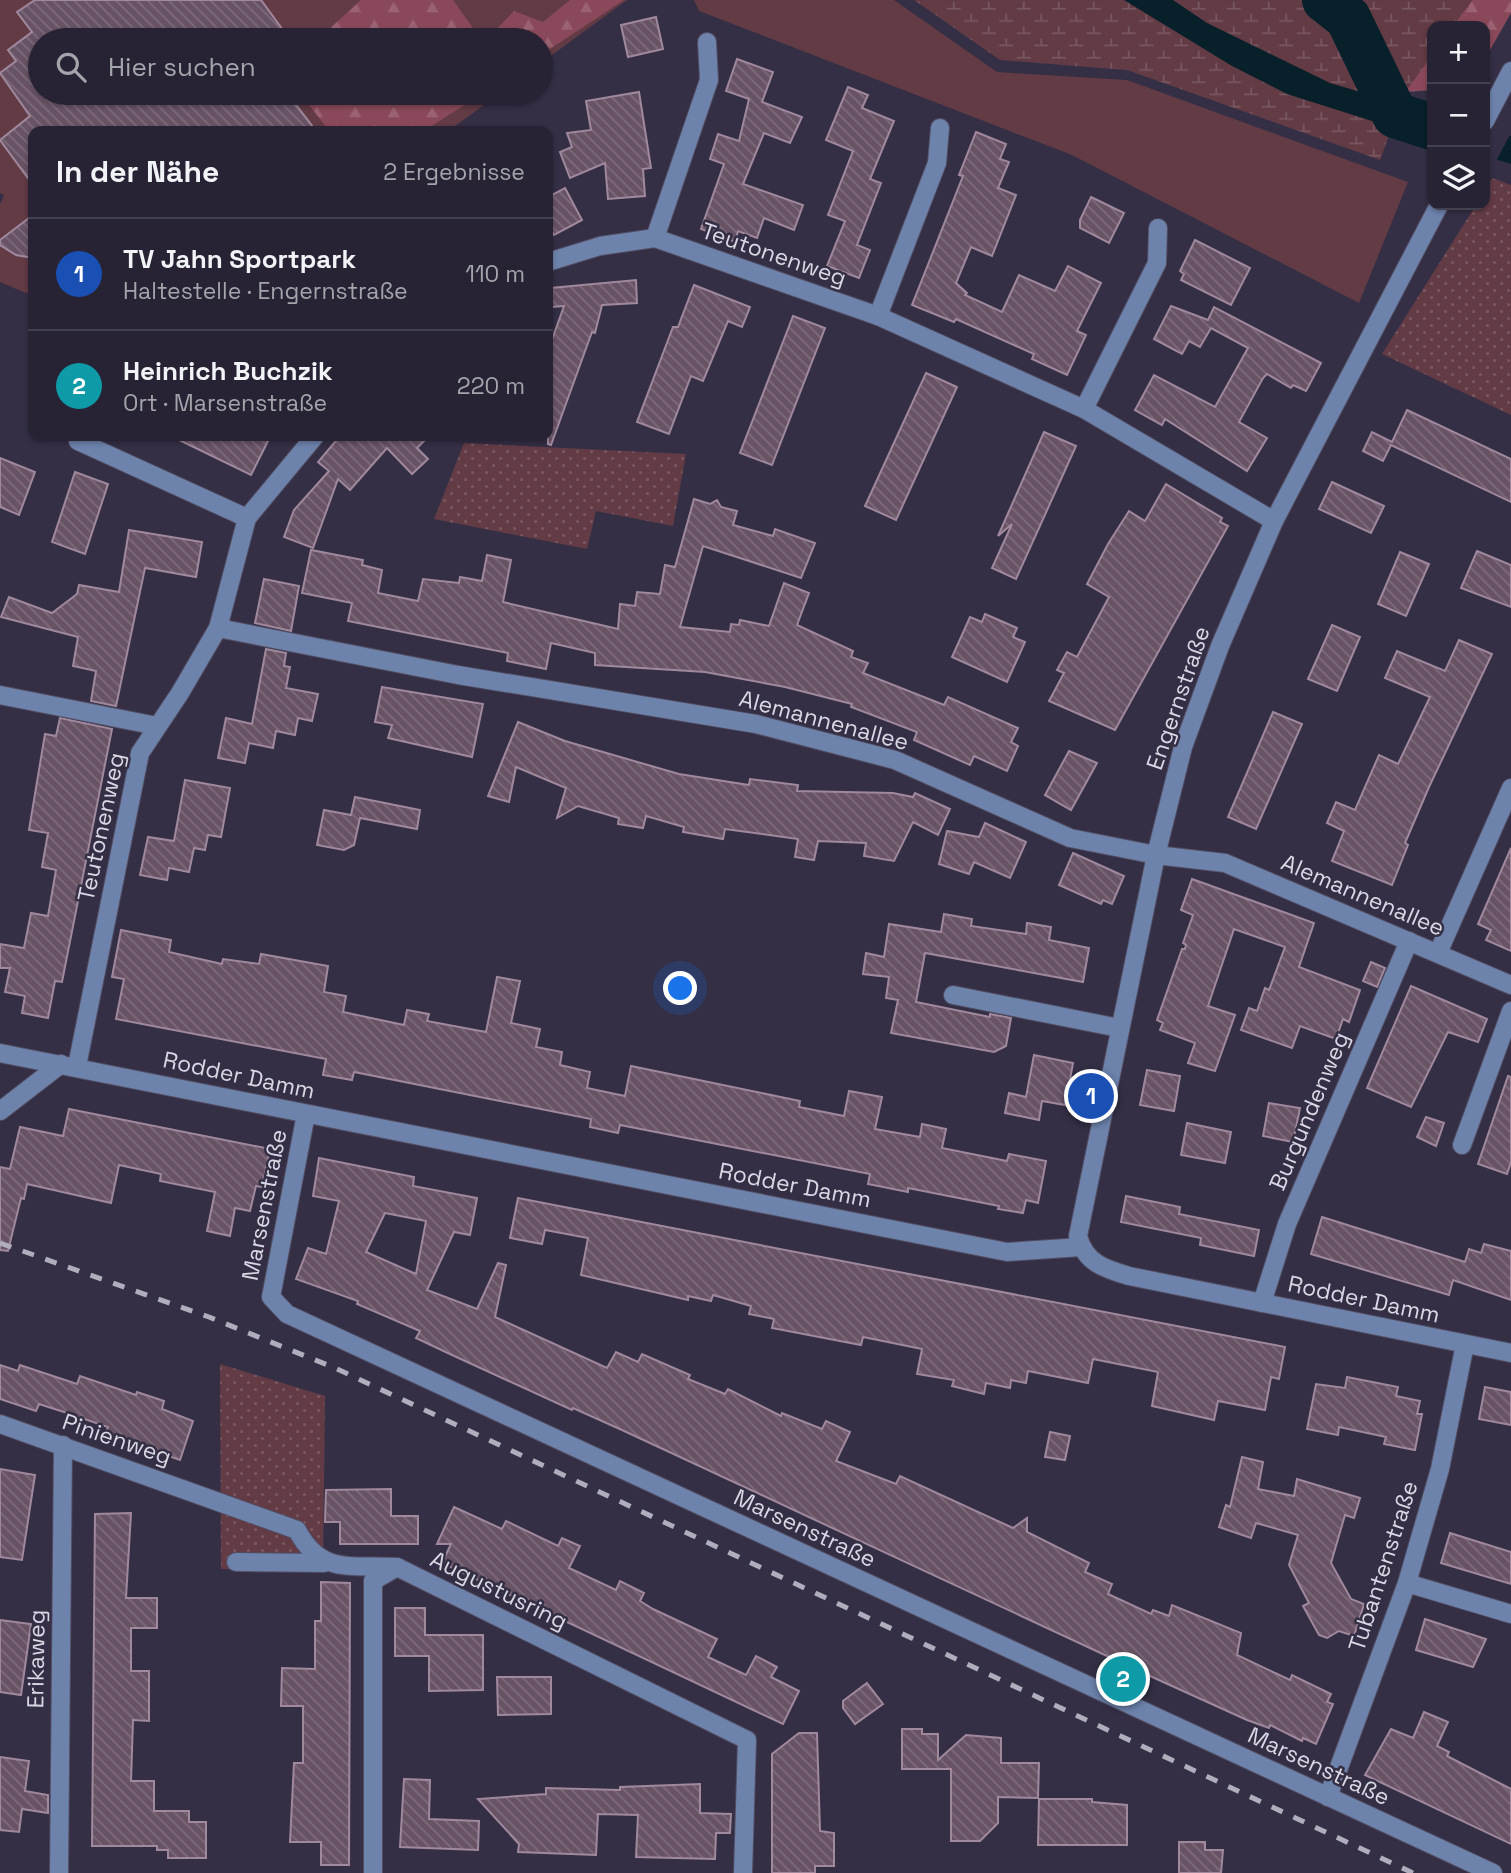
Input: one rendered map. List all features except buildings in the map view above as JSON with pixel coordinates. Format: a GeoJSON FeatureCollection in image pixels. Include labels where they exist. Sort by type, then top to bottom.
{"type":"FeatureCollection","features":[{"type":"Feature","properties":{"kind":"street"},"geometry":{"type":"LineString","coordinates":[[655,238],[709,80],[707,43]]}},
{"type":"Feature","properties":{"kind":"street"},"geometry":{"type":"LineString","coordinates":[[1490,111],[1511,71]]}},
{"type":"Feature","properties":{"kind":"street"},"geometry":{"type":"LineString","coordinates":[[877,316],[937,163],[940,128]]}},
{"type":"Feature","properties":{"kind":"street","name":"Engernstraße"},"geometry":{"type":"LineString","coordinates":[[1081,1247],[1079,1223],[1156,855],[1183,747],[1220,646],[1274,521],[1436,210]]}},
{"type":"Feature","properties":{"kind":"street"},"geometry":{"type":"LineString","coordinates":[[1084,409],[1157,263],[1158,228]]}},
{"type":"Feature","properties":{"kind":"street","name":"Teutonenweg"},"geometry":{"type":"LineString","coordinates":[[553,260],[600,246],[655,238],[877,316],[1084,409],[1274,521]]}},
{"type":"Feature","properties":{"kind":"street"},"geometry":{"type":"LineString","coordinates":[[78,441],[247,518]]}},
{"type":"Feature","properties":{"kind":"street","name":"Teutonenweg"},"geometry":{"type":"LineString","coordinates":[[69,1065],[139,752],[218,628],[247,518],[311,441]]}},
{"type":"Feature","properties":{"kind":"street","name":"Alemannenallee"},"geometry":{"type":"LineString","coordinates":[[218,628],[458,675],[756,724],[895,760],[1070,838],[1156,855],[1225,863],[1511,985]]}},
{"type":"Feature","properties":{"kind":"street"},"geometry":{"type":"LineString","coordinates":[[0,695],[157,726]]}},
{"type":"Feature","properties":{"kind":"street"},"geometry":{"type":"LineString","coordinates":[[1438,953],[1511,788]]}},
{"type":"Feature","properties":{"kind":"street","name":"Burgundenweg"},"geometry":{"type":"LineString","coordinates":[[1262,1303],[1287,1224],[1409,941]]}},
{"type":"Feature","properties":{"kind":"street"},"geometry":{"type":"LineString","coordinates":[[953,995],[1119,1028]]}},
{"type":"Feature","properties":{"kind":"street"},"geometry":{"type":"LineString","coordinates":[[1462,1145],[1511,1011]]}},
{"type":"Feature","properties":{"kind":"street","name":"Rodder Damm"},"geometry":{"type":"LineString","coordinates":[[0,1053],[1007,1252],[1081,1247],[1091,1261],[1111,1271],[1511,1353]]}},
{"type":"Feature","properties":{"kind":"street"},"geometry":{"type":"LineString","coordinates":[[0,1111],[69,1065]]}},
{"type":"Feature","properties":{"kind":"street","name":"Marsenstraße"},"geometry":{"type":"LineString","coordinates":[[306,1114],[271,1297],[287,1314],[1493,1873]]}},
{"type":"Feature","properties":{"kind":"street","name":"Tubantenstraße"},"geometry":{"type":"LineString","coordinates":[[1328,1797],[1407,1583],[1440,1469],[1465,1344]]}},
{"type":"Feature","properties":{"kind":"street","name":"Pinienweg"},"geometry":{"type":"LineString","coordinates":[[0,1424],[297,1530],[307,1549],[324,1563]]}},
{"type":"Feature","properties":{"kind":"street","name":"Erikaweg"},"geometry":{"type":"LineString","coordinates":[[59,1873],[63,1445]]}},
{"type":"Feature","properties":{"kind":"street"},"geometry":{"type":"LineString","coordinates":[[236,1562],[397,1567]]}},
{"type":"Feature","properties":{"kind":"street","name":"Augustusring"},"geometry":{"type":"LineString","coordinates":[[373,1873],[373,1581],[397,1567],[747,1740],[743,1873]]}},
{"type":"Feature","properties":{"kind":"street"},"geometry":{"type":"LineString","coordinates":[[1407,1583],[1511,1614]]}},
{"type":"Feature","properties":{"kind":"green space"},"geometry":{"type":"Polygon","coordinates":[[[0,0],[627,0],[553,54],[553,28],[28,28],[28,105],[484,105],[455,126],[28,126],[28,294],[0,282],[0,204],[4,195],[0,193],[0,0]]]}},
{"type":"Feature","properties":{"kind":"green space"},"geometry":{"type":"Polygon","coordinates":[[[361,0],[453,0],[473,28],[330,28],[361,0]]]}},
{"type":"Feature","properties":{"kind":"green space"},"geometry":{"type":"Polygon","coordinates":[[[570,0],[624,0],[553,47],[553,28],[498,28],[514,11],[543,22],[570,0]]]}},
{"type":"Feature","properties":{"kind":"green space"},"geometry":{"type":"Polygon","coordinates":[[[694,0],[894,0],[997,72],[1127,80],[1408,182],[1359,303],[1072,155],[699,11],[694,0]]]}},
{"type":"Feature","properties":{"kind":"green space"},"geometry":{"type":"Polygon","coordinates":[[[914,0],[1472,0],[1457,21],[1427,21],[1427,62],[1405,92],[1380,160],[1127,70],[1000,60],[914,0]]]}},
{"type":"Feature","properties":{"kind":"green space"},"geometry":{"type":"Polygon","coordinates":[[[1472,0],[1511,0],[1511,13],[1490,50],[1490,21],[1457,21],[1472,0]]]}},
{"type":"Feature","properties":{"kind":"green space"},"geometry":{"type":"Polygon","coordinates":[[[1427,62],[1427,90],[1405,92],[1427,62]]]}},
{"type":"Feature","properties":{"kind":"green space"},"geometry":{"type":"Polygon","coordinates":[[[309,105],[464,105],[432,126],[325,126],[309,105]]]}},
{"type":"Feature","properties":{"kind":"green space"},"geometry":{"type":"Polygon","coordinates":[[[1492,178],[1511,185],[1511,415],[1382,354],[1473,210],[1490,210],[1492,178]]]}},
{"type":"Feature","properties":{"kind":"green space"},"geometry":{"type":"Polygon","coordinates":[[[464,443],[686,454],[673,526],[596,511],[587,549],[434,519],[464,443]]]}},
{"type":"Feature","properties":{"kind":"green space"},"geometry":{"type":"Polygon","coordinates":[[[220,1364],[325,1396],[323,1570],[221,1569],[220,1364]]]}},
{"type":"Feature","properties":{"kind":"water"},"geometry":{"type":"Polygon","coordinates":[[[1124,0],[1173,0],[1207,23],[1330,83],[1427,112],[1427,138],[1287,94],[1232,66],[1124,0]]]}},
{"type":"Feature","properties":{"kind":"water"},"geometry":{"type":"Polygon","coordinates":[[[1490,130],[1511,136],[1511,164],[1490,158],[1490,130]]]}},
{"type":"Feature","properties":{"kind":"pier"},"geometry":{"type":"Polygon","coordinates":[[[1490,127],[1511,133],[1495,163],[1490,161],[1490,127]]]}},
{"type":"Feature","properties":{"kind":"waterway"},"geometry":{"type":"LineString","coordinates":[[1325,0],[1348,18],[1395,115],[1427,125]]}},
{"type":"Feature","properties":{"kind":"railway"},"geometry":{"type":"LineString","coordinates":[[0,1243],[209,1317],[335,1368],[1413,1873]]}},
{"type":"Feature","properties":{"kind":"place","name":"TV Jahn Sportpark"},"geometry":{"type":"Point","coordinates":[1091,1096]}},
{"type":"Feature","properties":{"kind":"place","name":"Heinrich Buchzik"},"geometry":{"type":"Point","coordinates":[1123,1679]}}]}
